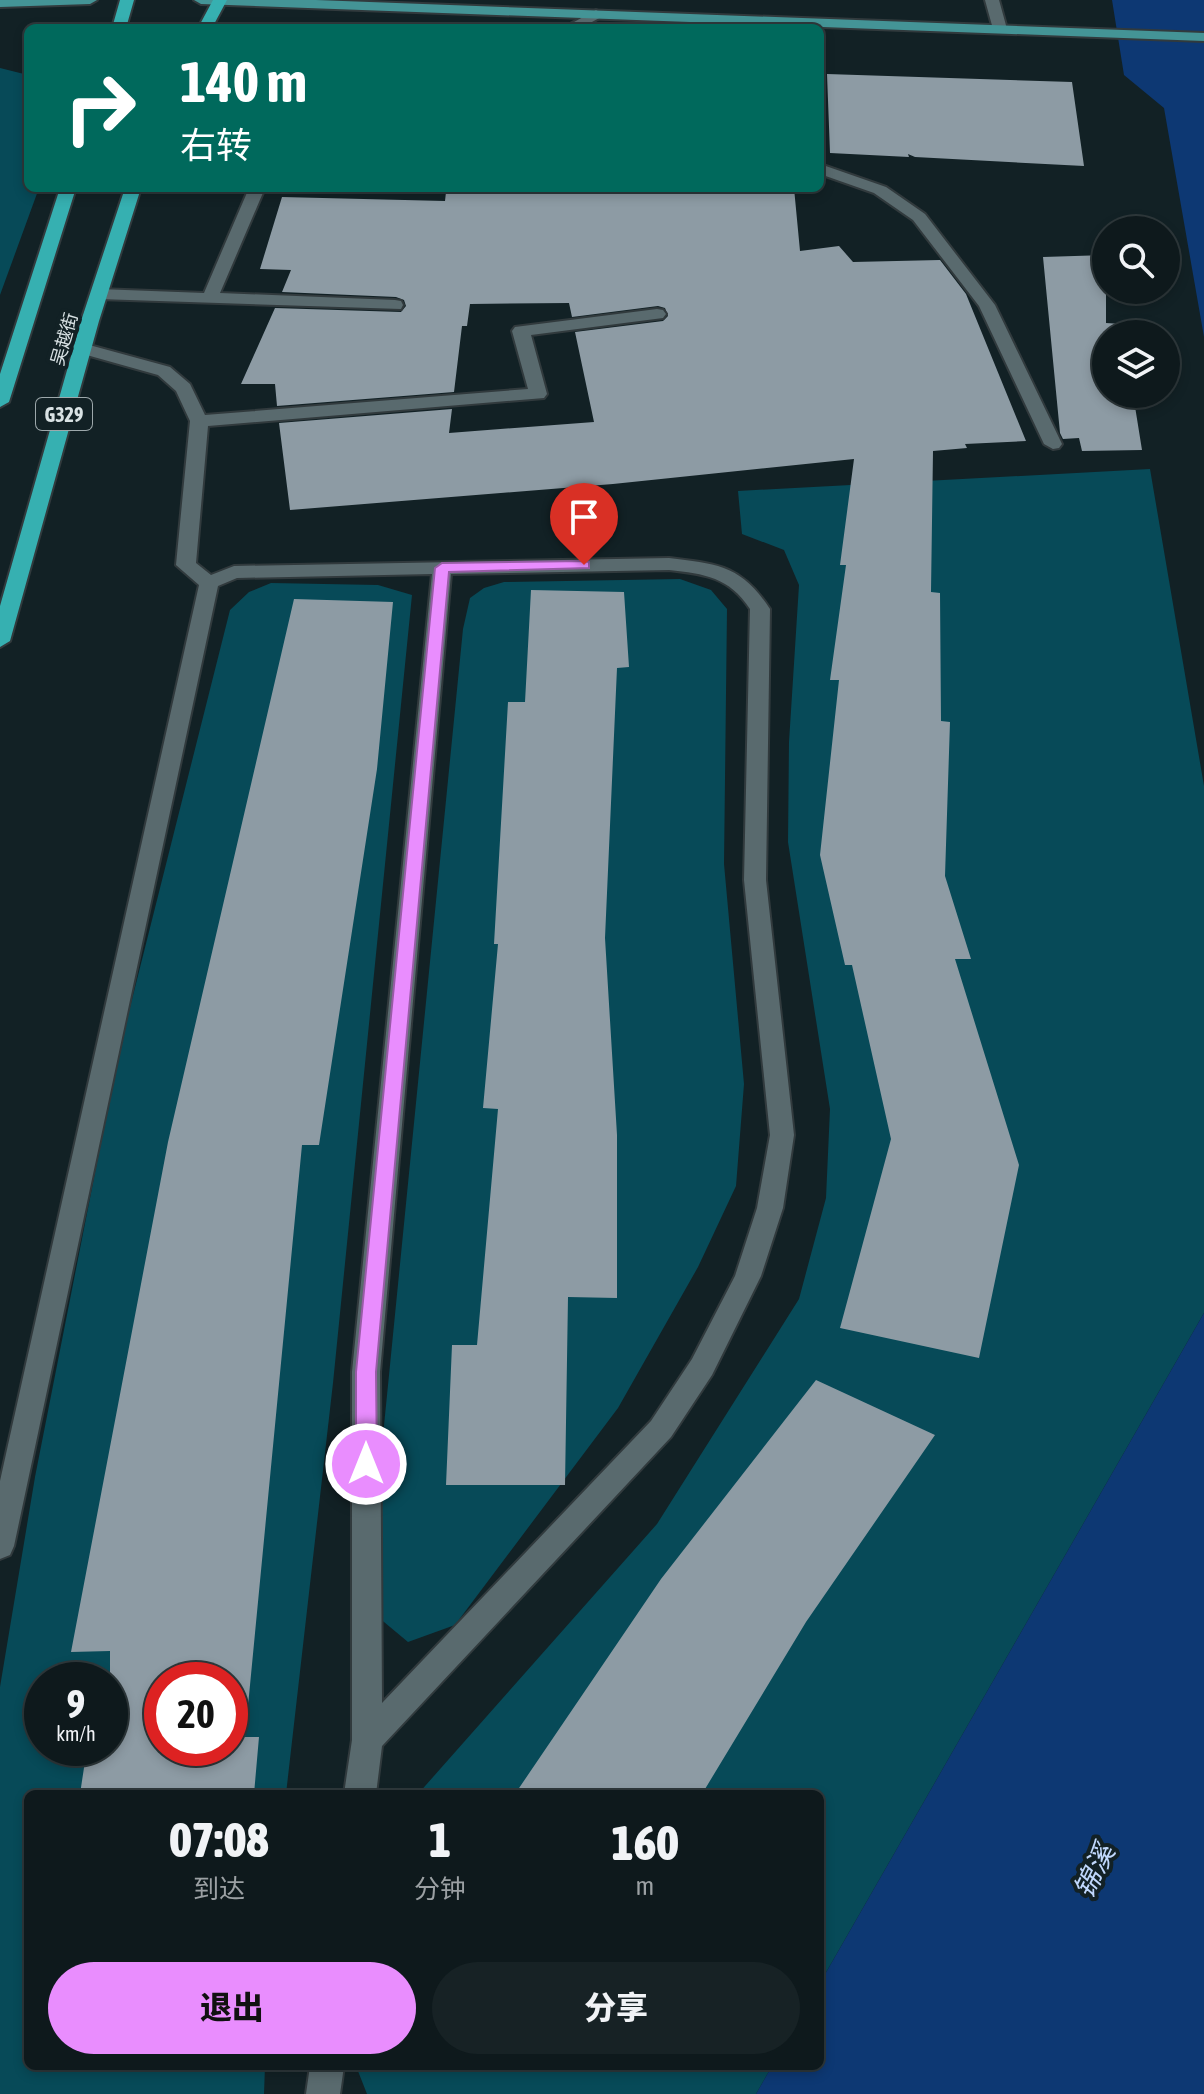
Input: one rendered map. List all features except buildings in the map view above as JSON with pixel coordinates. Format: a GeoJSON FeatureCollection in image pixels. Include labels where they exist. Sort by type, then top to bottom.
{"type":"FeatureCollection","features":[{"type":"Feature","properties":{"kind":"highway"},"geometry":{"type":"LineString","coordinates":[[120,24],[127,0]]}},
{"type":"Feature","properties":{"kind":"highway"},"geometry":{"type":"LineString","coordinates":[[207,24],[220,0]]}},
{"type":"Feature","properties":{"kind":"highway","name":"吴越街"},"geometry":{"type":"LineString","coordinates":[[0,402],[67,192]]}},
{"type":"Feature","properties":{"kind":"highway","name":"吴越街"},"geometry":{"type":"LineString","coordinates":[[0,641],[82,348],[132,192]]}},
{"type":"Feature","properties":{"kind":"main road"},"geometry":{"type":"LineString","coordinates":[[0,3],[90,0]]}},
{"type":"Feature","properties":{"kind":"main road"},"geometry":{"type":"LineString","coordinates":[[201,0],[596,14],[745,24]]}},
{"type":"Feature","properties":{"kind":"main road"},"geometry":{"type":"LineString","coordinates":[[824,26],[1204,37]]}},
{"type":"Feature","properties":{"kind":"street"},"geometry":{"type":"LineString","coordinates":[[992,0],[1000,29]]}},
{"type":"Feature","properties":{"kind":"street"},"geometry":{"type":"LineString","coordinates":[[577,24],[596,14]]}},
{"type":"Feature","properties":{"kind":"street"},"geometry":{"type":"LineString","coordinates":[[824,170],[880,190],[919,217],[987,305],[1053,444]]}},
{"type":"Feature","properties":{"kind":"street"},"geometry":{"type":"LineString","coordinates":[[210,298],[255,192]]}},
{"type":"Feature","properties":{"kind":"street"},"geometry":{"type":"LineString","coordinates":[[99,294],[395,305]]}},
{"type":"Feature","properties":{"kind":"street"},"geometry":{"type":"LineString","coordinates":[[199,421],[538,394],[521,331],[657,314]]}},
{"type":"Feature","properties":{"kind":"street"},"geometry":{"type":"LineString","coordinates":[[82,348],[164,371],[184,388],[199,421],[186,565],[209,583]]}},
{"type":"Feature","properties":{"kind":"street"},"geometry":{"type":"LineString","coordinates":[[209,583],[234,572],[669,564],[718,570],[746,585],[760,609],[755,880],[782,1135],[770,1208],[748,1276],[702,1367],[661,1429],[367,1740]]}},
{"type":"Feature","properties":{"kind":"street"},"geometry":{"type":"LineString","coordinates":[[361,1790],[367,1740],[366,1372],[442,568]]}},
{"type":"Feature","properties":{"kind":"street"},"geometry":{"type":"LineString","coordinates":[[0,1546],[209,583]]}},
{"type":"Feature","properties":{"kind":"street"},"geometry":{"type":"LineString","coordinates":[[323,2094],[326,2070]]}},
{"type":"Feature","properties":{"kind":"shaded area"},"geometry":{"type":"Polygon","coordinates":[[[0,68],[24,74],[24,192],[38,192],[0,295],[0,68]]]}},
{"type":"Feature","properties":{"kind":"shaded area"},"geometry":{"type":"Polygon","coordinates":[[[1150,469],[1204,786],[1204,1313],[824,1976],[824,1790],[422,1790],[657,1524],[799,1299],[826,1198],[830,1109],[788,842],[789,742],[799,585],[784,550],[742,534],[738,491],[1150,469]]]}},
{"type":"Feature","properties":{"kind":"shaded area"},"geometry":{"type":"Polygon","coordinates":[[[680,579],[711,590],[727,609],[724,864],[744,1084],[736,1186],[698,1267],[618,1408],[455,1625],[408,1642],[366,1607],[463,629],[470,598],[484,588],[504,582],[680,579]]]}},
{"type":"Feature","properties":{"kind":"shaded area"},"geometry":{"type":"Polygon","coordinates":[[[271,583],[378,585],[412,595],[333,1383],[286,1790],[24,1790],[24,2070],[265,2070],[264,2094],[0,2094],[0,1687],[35,1477],[119,1051],[230,610],[249,592],[271,583]]]}},
{"type":"Feature","properties":{"kind":"shaded area"},"geometry":{"type":"Polygon","coordinates":[[[358,2070],[770,2070],[756,2094],[367,2094],[358,2070]]]}},
{"type":"Feature","properties":{"kind":"water"},"geometry":{"type":"Polygon","coordinates":[[[1112,0],[1204,0],[1204,337],[1164,108],[1124,75],[1112,0]]]}},
{"type":"Feature","properties":{"kind":"water","name":"锦溪"},"geometry":{"type":"Polygon","coordinates":[[[1204,1313],[1204,2094],[756,2094],[770,2070],[824,2070],[824,1976],[1204,1313]]]}},
{"type":"Feature","properties":{"kind":"route"},"geometry":{"type":"LineString","coordinates":[[366,1464],[366,1372],[442,568],[584,565]]}}]}
